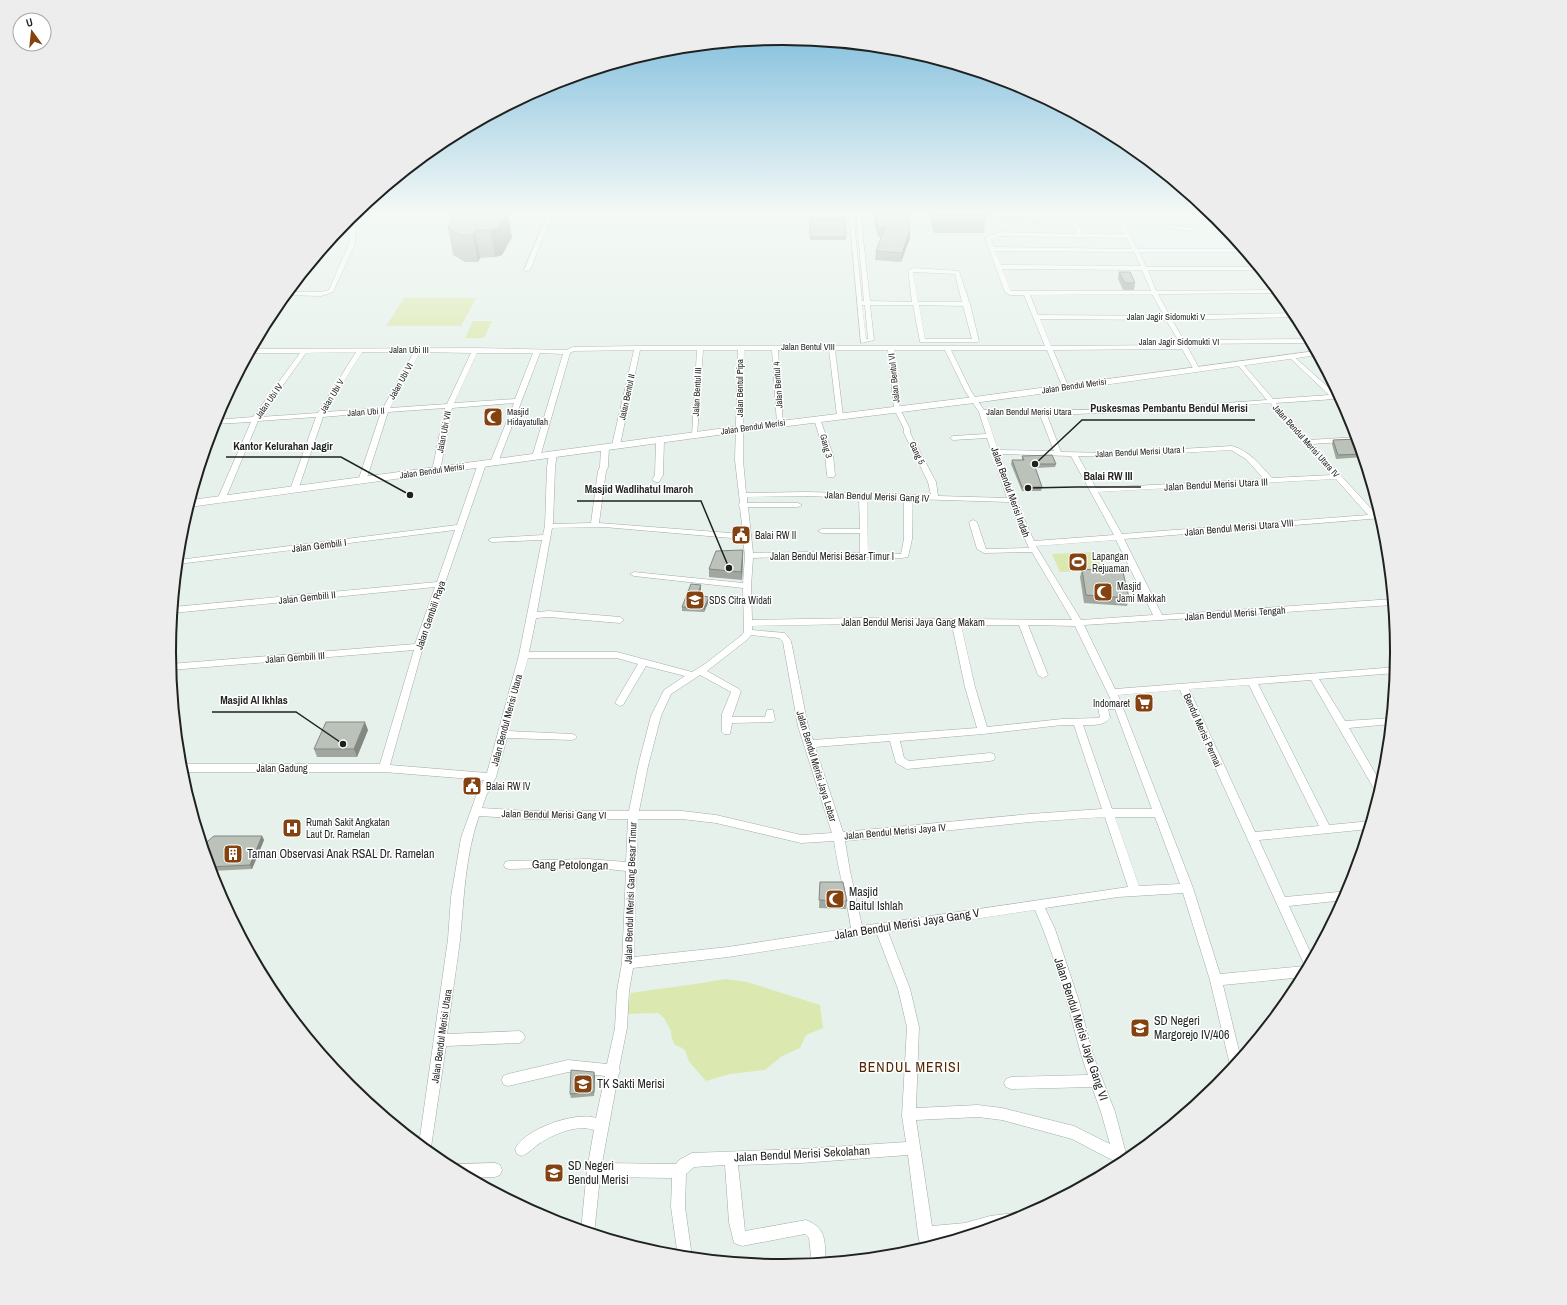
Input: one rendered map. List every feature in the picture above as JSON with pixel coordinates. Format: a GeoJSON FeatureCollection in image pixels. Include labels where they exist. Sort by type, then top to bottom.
{"type":"FeatureCollection","features":[{"type":"Feature","properties":{"kind":"street"},"geometry":{"type":"LineString","coordinates":[[294,294],[328,293],[332,291],[340,272]]}},
{"type":"Feature","properties":{"kind":"street"},"geometry":{"type":"LineString","coordinates":[[857,272],[863,342],[871,340],[864,272]]}},
{"type":"Feature","properties":{"kind":"street"},"geometry":{"type":"LineString","coordinates":[[910,272],[922,341],[975,342],[967,304],[957,272],[955,272]]}},
{"type":"Feature","properties":{"kind":"street"},"geometry":{"type":"LineString","coordinates":[[1000,272],[1008,292],[1012,293],[1272,292]]}},
{"type":"Feature","properties":{"kind":"street"},"geometry":{"type":"LineString","coordinates":[[1146,272],[1154,292],[1197,370]]}},
{"type":"Feature","properties":{"kind":"street"},"geometry":{"type":"LineString","coordinates":[[1026,293],[1066,388]]}},
{"type":"Feature","properties":{"kind":"street"},"geometry":{"type":"LineString","coordinates":[[860,303],[967,304]]}},
{"type":"Feature","properties":{"kind":"street","name":"Jalan Jagir Sidomukti V"},"geometry":{"type":"LineString","coordinates":[[1035,317],[1168,318],[1289,315]]}},
{"type":"Feature","properties":{"kind":"street","name":"Jalan Jagir Sidomukti VI"},"geometry":{"type":"LineString","coordinates":[[1048,346],[1184,345],[1305,341]]}},
{"type":"Feature","properties":{"kind":"street","name":"Jalan Bentul VIII"},"geometry":{"type":"LineString","coordinates":[[567,352],[573,349],[637,348],[947,348],[1048,346]]}},
{"type":"Feature","properties":{"kind":"street","name":"Jalan Bentul 4"},"geometry":{"type":"LineString","coordinates":[[775,347],[780,424]]}},
{"type":"Feature","properties":{"kind":"street"},"geometry":{"type":"LineString","coordinates":[[832,347],[840,416]]}},
{"type":"Feature","properties":{"kind":"street","name":"Jalan Bentul VI"},"geometry":{"type":"LineString","coordinates":[[891,347],[897,409]]}},
{"type":"Feature","properties":{"kind":"street","name":"Jalan Bentul II"},"geometry":{"type":"LineString","coordinates":[[616,446],[637,348]]}},
{"type":"Feature","properties":{"kind":"street","name":"Jalan Bentul III"},"geometry":{"type":"LineString","coordinates":[[695,435],[700,348]]}},
{"type":"Feature","properties":{"kind":"street","name":"Jalan Bentul Pipa"},"geometry":{"type":"LineString","coordinates":[[740,429],[741,348]]}},
{"type":"Feature","properties":{"kind":"street","name":"Jalan Bendul Merisi Indah"},"geometry":{"type":"LineString","coordinates":[[947,348],[974,400],[982,412],[1012,500],[1031,544],[1078,623],[1118,705],[1187,888],[1216,980],[1234,1059]]}},
{"type":"Feature","properties":{"kind":"street","name":"Jalan Ubi IV"},"geometry":{"type":"LineString","coordinates":[[221,500],[256,419],[305,350]]}},
{"type":"Feature","properties":{"kind":"street","name":"Jalan Ubi V"},"geometry":{"type":"LineString","coordinates":[[294,490],[320,415],[360,350]]}},
{"type":"Feature","properties":{"kind":"street","name":"Jalan Ubi VI"},"geometry":{"type":"LineString","coordinates":[[362,481],[385,411],[418,350]]}},
{"type":"Feature","properties":{"kind":"street","name":"Jalan Ubi III"},"geometry":{"type":"LineString","coordinates":[[256,351],[475,350],[567,352]]}},
{"type":"Feature","properties":{"kind":"street","name":"Jalan Ubi VII"},"geometry":{"type":"LineString","coordinates":[[436,471],[449,406],[475,350]]}},
{"type":"Feature","properties":{"kind":"street"},"geometry":{"type":"LineString","coordinates":[[494,462],[537,352]]}},
{"type":"Feature","properties":{"kind":"street"},"geometry":{"type":"LineString","coordinates":[[536,457],[567,352]]}},
{"type":"Feature","properties":{"kind":"street","name":"Jalan Bendul Merisi"},"geometry":{"type":"LineString","coordinates":[[195,503],[605,447],[1066,388],[1312,354]]}},
{"type":"Feature","properties":{"kind":"street"},"geometry":{"type":"LineString","coordinates":[[1292,357],[1331,391]]}},
{"type":"Feature","properties":{"kind":"street","name":"Jalan Bendul Merisi Utara IV"},"geometry":{"type":"LineString","coordinates":[[1240,364],[1271,402],[1338,477],[1374,513]]}},
{"type":"Feature","properties":{"kind":"street","name":"Jalan Bendul Merisi Utara"},"geometry":{"type":"LineString","coordinates":[[982,412],[1043,413],[1186,408],[1334,397]]}},
{"type":"Feature","properties":{"kind":"street","name":"Jalan Ubi II"},"geometry":{"type":"LineString","coordinates":[[221,421],[518,401]]}},
{"type":"Feature","properties":{"kind":"street","name":"Gang 5"},"geometry":{"type":"LineString","coordinates":[[897,409],[907,429],[907,434],[932,482],[935,498]]}},
{"type":"Feature","properties":{"kind":"street"},"geometry":{"type":"LineString","coordinates":[[1043,413],[1058,453]]}},
{"type":"Feature","properties":{"kind":"street","name":"Gang 3"},"geometry":{"type":"LineString","coordinates":[[817,419],[830,459],[831,475]]}},
{"type":"Feature","properties":{"kind":"street"},"geometry":{"type":"LineString","coordinates":[[740,429],[738,460],[749,556],[747,586],[748,628]]}},
{"type":"Feature","properties":{"kind":"street"},"geometry":{"type":"LineString","coordinates":[[953,438],[991,436]]}},
{"type":"Feature","properties":{"kind":"street"},"geometry":{"type":"LineString","coordinates":[[1308,442],[1352,439]]}},
{"type":"Feature","properties":{"kind":"street"},"geometry":{"type":"LineString","coordinates":[[656,480],[658,475],[660,440]]}},
{"type":"Feature","properties":{"kind":"street"},"geometry":{"type":"LineString","coordinates":[[595,525],[596,504],[604,467],[605,447]]}},
{"type":"Feature","properties":{"kind":"street","name":"Jalan Bendul Merisi Utara I"},"geometry":{"type":"LineString","coordinates":[[996,452],[1058,453],[1074,455],[1232,448],[1242,451],[1248,456],[1270,481]]}},
{"type":"Feature","properties":{"kind":"street","name":"Jalan Bendul Merisi Utara"},"geometry":{"type":"LineString","coordinates":[[426,1143],[454,939],[461,866],[466,838],[475,812],[491,777],[524,655],[548,537],[553,454]]}},
{"type":"Feature","properties":{"kind":"street"},"geometry":{"type":"LineString","coordinates":[[1074,455],[1119,537],[1158,618]]}},
{"type":"Feature","properties":{"kind":"street","name":"Jalan Gembili Raya"},"geometry":{"type":"LineString","coordinates":[[384,768],[419,647],[482,464]]}},
{"type":"Feature","properties":{"kind":"street","name":"Jalan Bendul Merisi Utara III"},"geometry":{"type":"LineString","coordinates":[[1094,490],[1338,477]]}},
{"type":"Feature","properties":{"kind":"street","name":"Jalan Bendul Merisi Gang IV"},"geometry":{"type":"LineString","coordinates":[[742,500],[805,494],[1012,500]]}},
{"type":"Feature","properties":{"kind":"street"},"geometry":{"type":"LineString","coordinates":[[863,496],[864,555]]}},
{"type":"Feature","properties":{"kind":"street","name":"Jalan Bendul Merisi Besar Timur I"},"geometry":{"type":"LineString","coordinates":[[749,556],[808,554],[904,555],[908,540],[908,497]]}},
{"type":"Feature","properties":{"kind":"street"},"geometry":{"type":"LineString","coordinates":[[742,500],[798,505]]}},
{"type":"Feature","properties":{"kind":"street","name":"Jalan Bendul Merisi Utara VIII"},"geometry":{"type":"LineString","coordinates":[[973,522],[980,549],[984,551],[1031,544],[1097,538],[1375,516]]}},
{"type":"Feature","properties":{"kind":"street"},"geometry":{"type":"LineString","coordinates":[[549,526],[595,525],[747,537]]}},
{"type":"Feature","properties":{"kind":"street","name":"Jalan Gembili I"},"geometry":{"type":"LineString","coordinates":[[183,561],[460,527]]}},
{"type":"Feature","properties":{"kind":"street"},"geometry":{"type":"LineString","coordinates":[[822,531],[863,531]]}},
{"type":"Feature","properties":{"kind":"street"},"geometry":{"type":"LineString","coordinates":[[492,540],[548,537]]}},
{"type":"Feature","properties":{"kind":"street"},"geometry":{"type":"LineString","coordinates":[[634,574],[747,586]]}},
{"type":"Feature","properties":{"kind":"street","name":"Jalan Gembili II"},"geometry":{"type":"LineString","coordinates":[[177,610],[441,584]]}},
{"type":"Feature","properties":{"kind":"street","name":"Jalan Bendul Merisi Tengah"},"geometry":{"type":"LineString","coordinates":[[1078,623],[1389,602]]}},
{"type":"Feature","properties":{"kind":"street"},"geometry":{"type":"LineString","coordinates":[[532,615],[549,614],[620,620]]}},
{"type":"Feature","properties":{"kind":"street"},"geometry":{"type":"LineString","coordinates":[[956,622],[970,687],[982,731]]}},
{"type":"Feature","properties":{"kind":"street","name":"Jalan Bendul Merisi Jaya Gang Makam"},"geometry":{"type":"LineString","coordinates":[[748,628],[956,622],[1078,623]]}},
{"type":"Feature","properties":{"kind":"street"},"geometry":{"type":"LineString","coordinates":[[1022,622],[1043,675]]}},
{"type":"Feature","properties":{"kind":"street","name":"Jalan Bendul Merisi Gang Besar Timur"},"geometry":{"type":"LineString","coordinates":[[588,1228],[594,1170],[601,1126],[614,1070],[621,1028],[623,991],[628,963],[633,816],[643,766],[656,716],[668,692],[731,648],[744,637],[748,628]]}},
{"type":"Feature","properties":{"kind":"street","name":"Jalan Bendul Merisi Jaya Lebar"},"geometry":{"type":"LineString","coordinates":[[748,628],[782,635],[786,639],[802,720],[839,837],[844,871],[854,911],[857,931]]}},
{"type":"Feature","properties":{"kind":"street","name":"Jalan Gembili III"},"geometry":{"type":"LineString","coordinates":[[176,666],[419,647]]}},
{"type":"Feature","properties":{"kind":"street"},"geometry":{"type":"LineString","coordinates":[[524,655],[617,655],[695,673],[736,691],[731,702],[727,720],[727,732]]}},
{"type":"Feature","properties":{"kind":"street"},"geometry":{"type":"LineString","coordinates":[[620,703],[644,662]]}},
{"type":"Feature","properties":{"kind":"street","name":"Bendul Merisi Permai"},"geometry":{"type":"LineString","coordinates":[[1308,959],[1183,686],[1391,670]]}},
{"type":"Feature","properties":{"kind":"street"},"geometry":{"type":"LineString","coordinates":[[1313,676],[1376,783]]}},
{"type":"Feature","properties":{"kind":"street"},"geometry":{"type":"LineString","coordinates":[[1252,681],[1326,829]]}},
{"type":"Feature","properties":{"kind":"street"},"geometry":{"type":"LineString","coordinates":[[1112,692],[1183,686]]}},
{"type":"Feature","properties":{"kind":"street"},"geometry":{"type":"LineString","coordinates":[[809,744],[982,731],[1077,721],[1102,721],[1105,718],[1104,706],[1118,705]]}},
{"type":"Feature","properties":{"kind":"street"},"geometry":{"type":"LineString","coordinates":[[727,720],[770,720]]}},
{"type":"Feature","properties":{"kind":"street"},"geometry":{"type":"LineString","coordinates":[[1342,725],[1387,720]]}},
{"type":"Feature","properties":{"kind":"street"},"geometry":{"type":"LineString","coordinates":[[1077,721],[1135,891]]}},
{"type":"Feature","properties":{"kind":"street"},"geometry":{"type":"LineString","coordinates":[[503,734],[572,737]]}},
{"type":"Feature","properties":{"kind":"street"},"geometry":{"type":"LineString","coordinates":[[894,738],[900,760],[907,765],[990,757]]}},
{"type":"Feature","properties":{"kind":"street","name":"Jalan Gadung"},"geometry":{"type":"LineString","coordinates":[[187,768],[384,768],[491,777]]}},
{"type":"Feature","properties":{"kind":"street","name":"Jalan Bendul Merisi Gang VI"},"geometry":{"type":"LineString","coordinates":[[475,812],[529,815],[633,816]]}},
{"type":"Feature","properties":{"kind":"street","name":"Jalan Bendul Merisi Jaya IV"},"geometry":{"type":"LineString","coordinates":[[633,816],[682,816],[716,819],[798,838],[839,837],[1030,818],[1108,813],[1159,812]]}},
{"type":"Feature","properties":{"kind":"street"},"geometry":{"type":"LineString","coordinates":[[1252,837],[1366,824]]}},
{"type":"Feature","properties":{"kind":"street","name":"Gang Petolongan"},"geometry":{"type":"LineString","coordinates":[[509,865],[588,863],[631,867]]}},
{"type":"Feature","properties":{"kind":"street","name":"Jalan Bendul Merisi Jaya Gang V"},"geometry":{"type":"LineString","coordinates":[[628,963],[728,952],[1038,904],[1135,891],[1187,888]]}},
{"type":"Feature","properties":{"kind":"street"},"geometry":{"type":"LineString","coordinates":[[1283,902],[1340,896]]}},
{"type":"Feature","properties":{"kind":"street","name":"Jalan Bendul Merisi Jaya Gang VI"},"geometry":{"type":"LineString","coordinates":[[1038,904],[1049,928],[1073,1001],[1087,1055],[1108,1112],[1121,1158]]}},
{"type":"Feature","properties":{"kind":"street"},"geometry":{"type":"LineString","coordinates":[[881,928],[906,995],[913,1027],[909,1116],[927,1241],[993,1223]]}},
{"type":"Feature","properties":{"kind":"street"},"geometry":{"type":"LineString","coordinates":[[1216,980],[1300,972]]}},
{"type":"Feature","properties":{"kind":"street"},"geometry":{"type":"LineString","coordinates":[[440,1040],[519,1037]]}},
{"type":"Feature","properties":{"kind":"street"},"geometry":{"type":"LineString","coordinates":[[508,1080],[561,1067],[614,1070]]}},
{"type":"Feature","properties":{"kind":"street"},"geometry":{"type":"LineString","coordinates":[[1011,1083],[1097,1081]]}},
{"type":"Feature","properties":{"kind":"street"},"geometry":{"type":"LineString","coordinates":[[918,1114],[978,1111],[1002,1114],[1074,1133],[1119,1159]]}},
{"type":"Feature","properties":{"kind":"street"},"geometry":{"type":"LineString","coordinates":[[522,1148],[541,1135],[574,1123],[590,1122],[601,1126]]}},
{"type":"Feature","properties":{"kind":"street","name":"Jalan Bendul Merisi Sekolahan"},"geometry":{"type":"LineString","coordinates":[[679,1170],[684,1164],[692,1160],[801,1156],[913,1148]]}},
{"type":"Feature","properties":{"kind":"street"},"geometry":{"type":"LineString","coordinates":[[731,1158],[736,1222],[739,1238],[742,1239],[806,1227],[813,1231],[816,1235],[818,1259]]}},
{"type":"Feature","properties":{"kind":"street"},"geometry":{"type":"LineString","coordinates":[[467,1171],[495,1170]]}},
{"type":"Feature","properties":{"kind":"street"},"geometry":{"type":"LineString","coordinates":[[594,1170],[679,1170],[678,1207],[684,1251]]}},
{"type":"Feature","properties":{"kind":"green space"},"geometry":{"type":"Polygon","coordinates":[[[404,298],[476,298],[461,326],[386,326],[404,298]]]}},
{"type":"Feature","properties":{"kind":"green space"},"geometry":{"type":"Polygon","coordinates":[[[473,321],[492,321],[484,338],[465,338],[473,321]]]}},
{"type":"Feature","properties":{"kind":"green space","name":"Lapangan Rejuaman"},"geometry":{"type":"Polygon","coordinates":[[[1094,552],[1104,570],[1060,572],[1052,554],[1094,552]]]}},
{"type":"Feature","properties":{"kind":"green space"},"geometry":{"type":"Polygon","coordinates":[[[725,979],[747,982],[820,1005],[823,1028],[806,1035],[800,1048],[782,1056],[765,1070],[730,1074],[706,1081],[691,1064],[685,1051],[675,1045],[672,1039],[671,1031],[664,1018],[658,1013],[626,1014],[631,993],[725,979]]]}},
{"type":"Feature","properties":{"kind":"building"},"geometry":{"type":"Polygon","coordinates":[[[1119,272],[1130,272],[1135,283],[1125,283],[1119,272]]]}},
{"type":"Feature","properties":{"kind":"building"},"geometry":{"type":"Polygon","coordinates":[[[1352,439],[1358,454],[1338,455],[1333,440],[1352,439]]]}},
{"type":"Feature","properties":{"kind":"building"},"geometry":{"type":"Polygon","coordinates":[[[1052,455],[1056,464],[1034,464],[1042,487],[1022,487],[1012,460],[1024,460],[1022,456],[1052,455]]]}},
{"type":"Feature","properties":{"kind":"building"},"geometry":{"type":"Polygon","coordinates":[[[743,550],[741,572],[709,569],[716,551],[743,550]]]}},
{"type":"Feature","properties":{"kind":"building","name":"Masjid Jami Makkah"},"geometry":{"type":"Polygon","coordinates":[[[1082,569],[1123,572],[1129,598],[1086,595],[1082,569]]]}},
{"type":"Feature","properties":{"kind":"building","name":"SDS Citra Widati"},"geometry":{"type":"Polygon","coordinates":[[[691,584],[701,585],[697,595],[709,597],[704,608],[682,607],[691,584]]]}},
{"type":"Feature","properties":{"kind":"building"},"geometry":{"type":"Polygon","coordinates":[[[326,722],[365,722],[354,749],[314,749],[326,722]]]}},
{"type":"Feature","properties":{"kind":"building","name":"Taman Observasi Anak RSAL Dr. Ramelan"},"geometry":{"type":"Polygon","coordinates":[[[214,836],[262,836],[250,865],[215,867],[206,842],[214,836]]]}},
{"type":"Feature","properties":{"kind":"building"},"geometry":{"type":"Polygon","coordinates":[[[820,882],[843,882],[847,901],[819,900],[820,882]]]}},
{"type":"Feature","properties":{"kind":"building","name":"TK Sakti Merisi"},"geometry":{"type":"Polygon","coordinates":[[[571,1070],[594,1072],[594,1092],[570,1094],[571,1070]]]}},
{"type":"Feature","properties":{"kind":"place","name":"Masjid Hidayatullah"},"geometry":{"type":"Point","coordinates":[493,417]}},
{"type":"Feature","properties":{"kind":"place","name":"Puskesmas Pembantu Bendul Merisi"},"geometry":{"type":"Point","coordinates":[1035,464]}},
{"type":"Feature","properties":{"kind":"place","name":"Balai RW III"},"geometry":{"type":"Point","coordinates":[1028,488]}},
{"type":"Feature","properties":{"kind":"place","name":"Kantor Kelurahan Jagir"},"geometry":{"type":"Point","coordinates":[410,495]}},
{"type":"Feature","properties":{"kind":"place","name":"Balai RW II"},"geometry":{"type":"Point","coordinates":[741,535]}},
{"type":"Feature","properties":{"kind":"place","name":"Lapangan Rejuaman"},"geometry":{"type":"Point","coordinates":[1078,562]}},
{"type":"Feature","properties":{"kind":"place","name":"Masjid Wadlihatul Imaroh"},"geometry":{"type":"Point","coordinates":[729,568]}},
{"type":"Feature","properties":{"kind":"place","name":"Masjid Jami Makkah"},"geometry":{"type":"Point","coordinates":[1103,592]}},
{"type":"Feature","properties":{"kind":"place","name":"SDS Citra Widati"},"geometry":{"type":"Point","coordinates":[695,600]}},
{"type":"Feature","properties":{"kind":"place","name":"Indomaret"},"geometry":{"type":"Point","coordinates":[1144,703]}},
{"type":"Feature","properties":{"kind":"place","name":"Masjid Al Ikhlas"},"geometry":{"type":"Point","coordinates":[343,744]}},
{"type":"Feature","properties":{"kind":"place","name":"Balai RW IV"},"geometry":{"type":"Point","coordinates":[472,786]}},
{"type":"Feature","properties":{"kind":"place","name":"Rumah Sakit Angkatan Laut Dr. Ramelan"},"geometry":{"type":"Point","coordinates":[292,828]}},
{"type":"Feature","properties":{"kind":"place","name":"Taman Observasi Anak RSAL Dr. Ramelan"},"geometry":{"type":"Point","coordinates":[233,854]}},
{"type":"Feature","properties":{"kind":"place","name":"Masjid Baitul Ishlah"},"geometry":{"type":"Point","coordinates":[835,899]}},
{"type":"Feature","properties":{"kind":"place","name":"SD Negeri Margorejo IV/406"},"geometry":{"type":"Point","coordinates":[1140,1028]}},
{"type":"Feature","properties":{"kind":"place","name":"TK Sakti Merisi"},"geometry":{"type":"Point","coordinates":[583,1084]}},
{"type":"Feature","properties":{"kind":"place","name":"SD Negeri Bendul Merisi"},"geometry":{"type":"Point","coordinates":[554,1173]}},
{"type":"Feature","properties":{"kind":"district","name":"BENDUL MERISI"},"geometry":{"type":"Point","coordinates":[910,1067]}}]}
